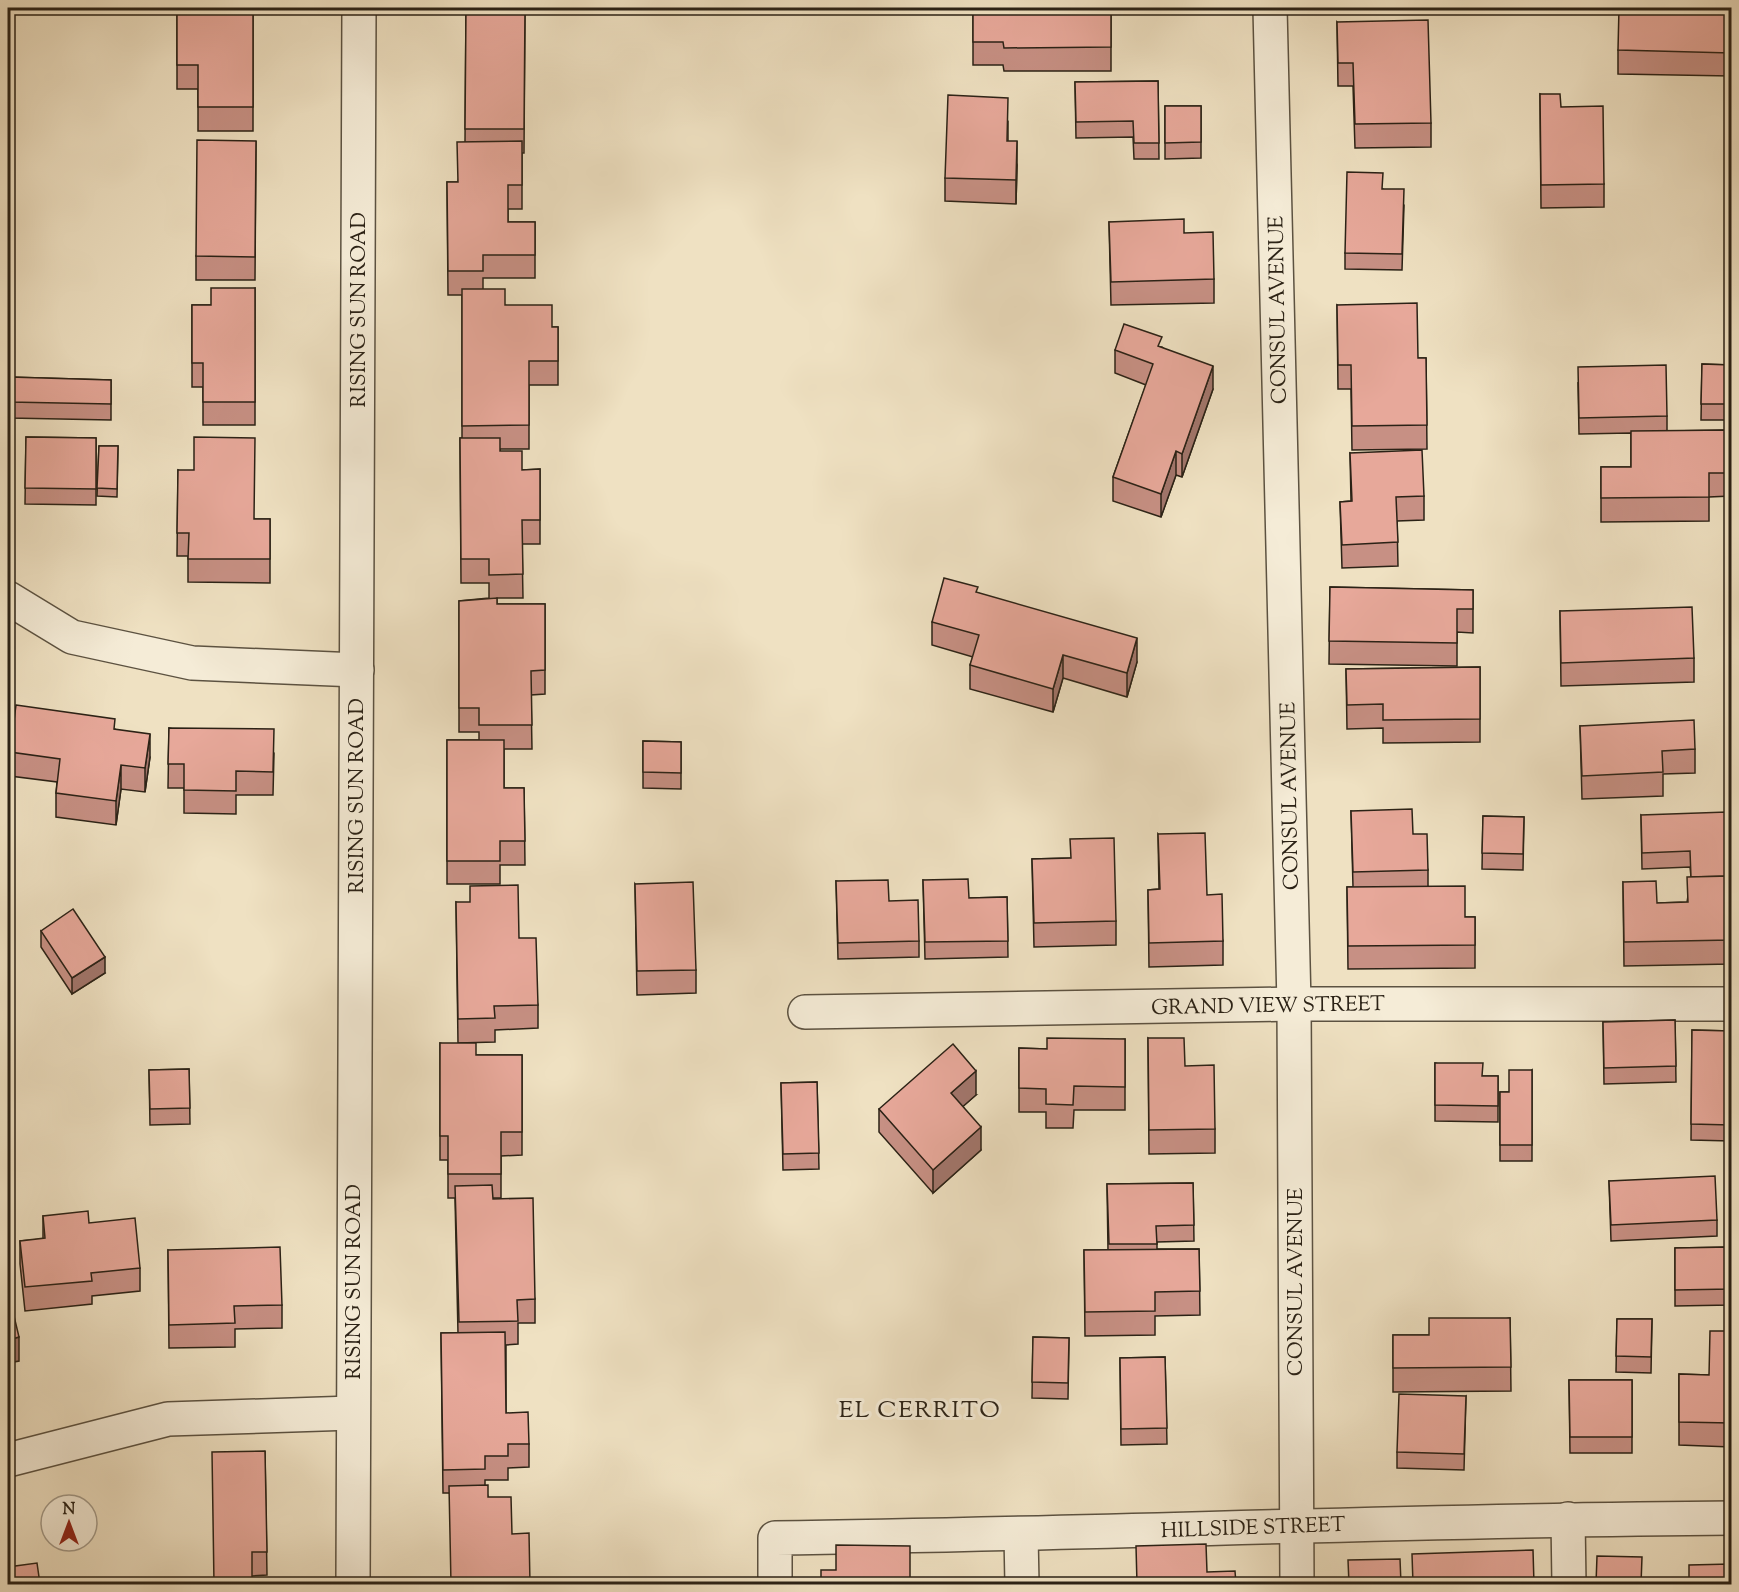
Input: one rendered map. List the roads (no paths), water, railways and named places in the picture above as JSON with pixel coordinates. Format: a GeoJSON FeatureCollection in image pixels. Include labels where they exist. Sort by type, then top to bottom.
{"type":"FeatureCollection","features":[{"type":"Feature","properties":{"kind":"street","name":"RISING SUN ROAD"},"geometry":{"type":"LineString","coordinates":[[353,1584],[359,8]]}},
{"type":"Feature","properties":{"kind":"street","name":"CONSUL AVENUE"},"geometry":{"type":"LineString","coordinates":[[1270,8],[1294,1004],[1297,1584]]}},
{"type":"Feature","properties":{"kind":"street"},"geometry":{"type":"LineString","coordinates":[[8,598],[72,637],[192,663],[357,670]]}},
{"type":"Feature","properties":{"kind":"street","name":"GRAND VIEW STREET"},"geometry":{"type":"LineString","coordinates":[[805,1012],[1294,1004],[1731,1004]]}},
{"type":"Feature","properties":{"kind":"street"},"geometry":{"type":"LineString","coordinates":[[8,1460],[168,1419],[352,1413]]}},
{"type":"Feature","properties":{"kind":"street","name":"HILLSIDE STREET"},"geometry":{"type":"LineString","coordinates":[[775,1584],[775,1538],[1020,1535],[1568,1519],[1731,1518]]}},
{"type":"Feature","properties":{"kind":"street"},"geometry":{"type":"LineString","coordinates":[[1568,1519],[1569,1584]]}},
{"type":"Feature","properties":{"kind":"street"},"geometry":{"type":"LineString","coordinates":[[1020,1535],[1022,1584]]}},
{"type":"Feature","properties":{"kind":"district","name":"EL CERRITO"},"geometry":{"type":"Point","coordinates":[920,1409]}}]}
